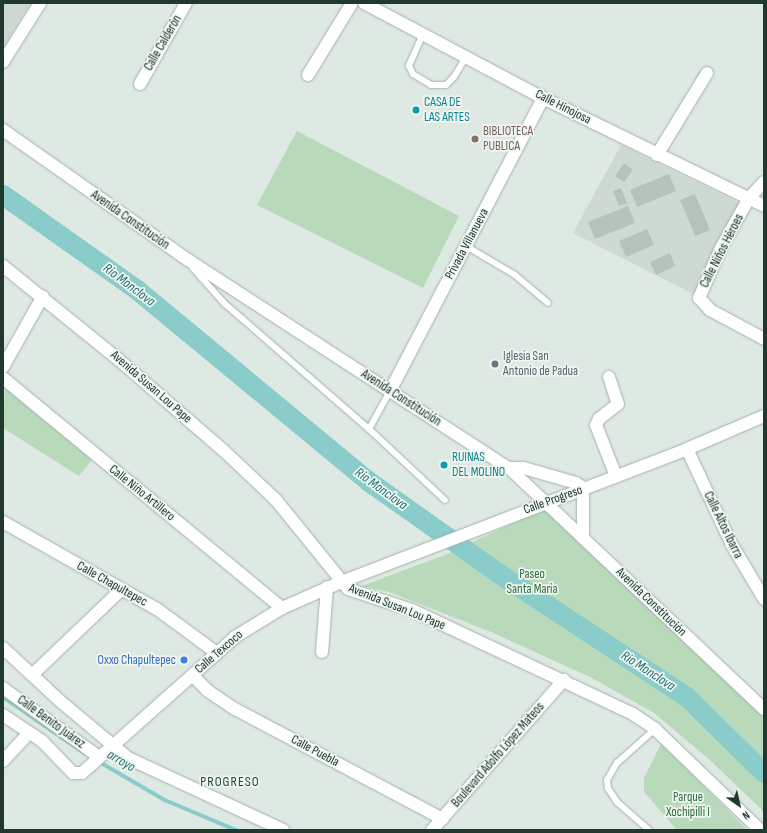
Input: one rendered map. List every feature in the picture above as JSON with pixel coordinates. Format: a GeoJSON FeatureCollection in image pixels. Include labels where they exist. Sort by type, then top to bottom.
{"type":"FeatureCollection","features":[{"type":"Feature","properties":{"kind":"street"},"geometry":{"type":"LineString","coordinates":[[3,62],[40,3]]}},
{"type":"Feature","properties":{"kind":"street","name":"Calle Calderón"},"geometry":{"type":"LineString","coordinates":[[140,84],[186,3]]}},
{"type":"Feature","properties":{"kind":"street"},"geometry":{"type":"LineString","coordinates":[[308,75],[352,3]]}},
{"type":"Feature","properties":{"kind":"street","name":"Calle Hinojosa"},"geometry":{"type":"LineString","coordinates":[[364,3],[543,98],[764,206]]}},
{"type":"Feature","properties":{"kind":"street"},"geometry":{"type":"LineString","coordinates":[[657,155],[707,73]]}},
{"type":"Feature","properties":{"kind":"street","name":"Privada Villanueva"},"geometry":{"type":"LineString","coordinates":[[390,391],[543,98]]}},
{"type":"Feature","properties":{"kind":"street","name":"Avenida Constitución"},"geometry":{"type":"LineString","coordinates":[[3,130],[182,256],[509,468],[764,709]]}},
{"type":"Feature","properties":{"kind":"street"},"geometry":{"type":"LineString","coordinates":[[750,198],[764,182]]}},
{"type":"Feature","properties":{"kind":"street","name":"Calle Niños Héroes"},"geometry":{"type":"LineString","coordinates":[[750,198],[721,248],[699,299],[710,310],[764,339]]}},
{"type":"Feature","properties":{"kind":"street","name":"Avenida Susan Lou Pape"},"geometry":{"type":"LineString","coordinates":[[3,266],[43,296],[224,451],[276,500],[341,582],[352,592],[412,610],[564,680],[633,714],[655,729],[760,830]]}},
{"type":"Feature","properties":{"kind":"street"},"geometry":{"type":"LineString","coordinates":[[3,367],[43,296]]}},
{"type":"Feature","properties":{"kind":"street"},"geometry":{"type":"LineString","coordinates":[[609,377],[618,404],[599,419],[596,425],[616,476]]}},
{"type":"Feature","properties":{"kind":"street","name":"Calle Niño Artillero"},"geometry":{"type":"LineString","coordinates":[[3,378],[282,608]]}},
{"type":"Feature","properties":{"kind":"street","name":"Calle Progreso"},"geometry":{"type":"LineString","coordinates":[[341,582],[511,515],[686,449],[764,416]]}},
{"type":"Feature","properties":{"kind":"street","name":"Calle Altos Ibarra"},"geometry":{"type":"LineString","coordinates":[[686,449],[732,545],[764,600]]}},
{"type":"Feature","properties":{"kind":"street"},"geometry":{"type":"LineString","coordinates":[[509,468],[524,468],[576,483],[584,488],[584,538]]}},
{"type":"Feature","properties":{"kind":"street","name":"Calle Chapultepec"},"geometry":{"type":"LineString","coordinates":[[3,522],[157,609],[217,653]]}},
{"type":"Feature","properties":{"kind":"street","name":"Calle Texcoco"},"geometry":{"type":"LineString","coordinates":[[112,745],[193,676],[235,637],[282,608],[341,582]]}},
{"type":"Feature","properties":{"kind":"street"},"geometry":{"type":"LineString","coordinates":[[322,652],[327,587]]}},
{"type":"Feature","properties":{"kind":"street"},"geometry":{"type":"LineString","coordinates":[[32,675],[121,590]]}},
{"type":"Feature","properties":{"kind":"street"},"geometry":{"type":"LineString","coordinates":[[3,648],[112,745],[139,765],[284,830]]}},
{"type":"Feature","properties":{"kind":"street","name":"Calle Puebla"},"geometry":{"type":"LineString","coordinates":[[193,676],[208,691],[235,709],[443,819]]}},
{"type":"Feature","properties":{"kind":"street","name":"Boulevard Adolfo López Mateos"},"geometry":{"type":"LineString","coordinates":[[432,830],[564,680]]}},
{"type":"Feature","properties":{"kind":"street","name":"Calle Benito Juárez"},"geometry":{"type":"LineString","coordinates":[[3,688],[99,757]]}},
{"type":"Feature","properties":{"kind":"street","name":"Calle Benito Juárez"},"geometry":{"type":"LineString","coordinates":[[3,715],[51,749],[77,775],[88,769],[112,745]]}},
{"type":"Feature","properties":{"kind":"street"},"geometry":{"type":"LineString","coordinates":[[3,761],[29,733]]}},
{"type":"Feature","properties":{"kind":"lane"},"geometry":{"type":"LineString","coordinates":[[423,34],[409,66],[413,74],[431,85],[446,85],[454,77],[466,57]]}},
{"type":"Feature","properties":{"kind":"lane"},"geometry":{"type":"LineString","coordinates":[[466,246],[515,275],[548,303]]}},
{"type":"Feature","properties":{"kind":"lane"},"geometry":{"type":"LineString","coordinates":[[182,256],[224,303],[369,429],[445,500]]}},
{"type":"Feature","properties":{"kind":"lane"},"geometry":{"type":"LineString","coordinates":[[369,429],[390,391]]}},
{"type":"Feature","properties":{"kind":"lane"},"geometry":{"type":"LineString","coordinates":[[649,830],[616,802],[608,788],[608,780],[617,763],[655,729]]}},
{"type":"Feature","properties":{"kind":"shaded area"},"geometry":{"type":"Polygon","coordinates":[[[3,3],[31,3],[3,48],[3,3]]]}},
{"type":"Feature","properties":{"kind":"shaded area"},"geometry":{"type":"Polygon","coordinates":[[[621,145],[741,204],[693,294],[573,233],[621,145]]]}},
{"type":"Feature","properties":{"kind":"green space"},"geometry":{"type":"Polygon","coordinates":[[[297,131],[459,216],[423,288],[257,205],[297,131]]]}},
{"type":"Feature","properties":{"kind":"green space"},"geometry":{"type":"Polygon","coordinates":[[[5,388],[92,460],[79,476],[3,428],[5,388]]]}},
{"type":"Feature","properties":{"kind":"green space","name":"Paseo Santa Maria"},"geometry":{"type":"Polygon","coordinates":[[[543,509],[606,564],[764,715],[764,812],[711,761],[654,713],[592,678],[491,632],[389,592],[362,586],[447,554],[543,509]]]}},
{"type":"Feature","properties":{"kind":"green space","name":"Parque Xochipilli I"},"geometry":{"type":"Polygon","coordinates":[[[661,744],[747,830],[677,830],[644,792],[644,778],[661,744]]]}},
{"type":"Feature","properties":{"kind":"building"},"geometry":{"type":"Polygon","coordinates":[[[624,163],[633,170],[624,182],[615,176],[624,163]]]}},
{"type":"Feature","properties":{"kind":"building"},"geometry":{"type":"Polygon","coordinates":[[[669,174],[676,191],[637,207],[630,190],[669,174]]]}},
{"type":"Feature","properties":{"kind":"building"},"geometry":{"type":"Polygon","coordinates":[[[621,188],[627,203],[619,206],[613,191],[621,188]]]}},
{"type":"Feature","properties":{"kind":"building"},"geometry":{"type":"Polygon","coordinates":[[[695,194],[710,230],[695,236],[680,200],[695,194]]]}},
{"type":"Feature","properties":{"kind":"building"},"geometry":{"type":"Polygon","coordinates":[[[628,206],[635,223],[595,239],[588,222],[628,206]]]}},
{"type":"Feature","properties":{"kind":"building"},"geometry":{"type":"Polygon","coordinates":[[[647,229],[654,245],[626,257],[619,241],[647,229]]]}},
{"type":"Feature","properties":{"kind":"building"},"geometry":{"type":"Polygon","coordinates":[[[670,253],[675,266],[656,275],[650,262],[670,253]]]}},
{"type":"Feature","properties":{"kind":"waterway","name":"Rio Monclova"},"geometry":{"type":"LineString","coordinates":[[3,195],[136,289],[368,481],[501,575],[687,697],[764,773]]}},
{"type":"Feature","properties":{"kind":"waterway","name":"arroyo"},"geometry":{"type":"LineString","coordinates":[[3,697],[86,754]]}},
{"type":"Feature","properties":{"kind":"waterway","name":"arroyo"},"geometry":{"type":"LineString","coordinates":[[98,761],[165,800],[236,830]]}},
{"type":"Feature","properties":{"kind":"place","name":"CASA DE LAS ARTES"},"geometry":{"type":"Point","coordinates":[416,110]}},
{"type":"Feature","properties":{"kind":"place","name":"BIBLIOTECA PUBLICA"},"geometry":{"type":"Point","coordinates":[475,139]}},
{"type":"Feature","properties":{"kind":"place","name":"Iglesia San Antonio de Padua"},"geometry":{"type":"Point","coordinates":[495,364]}},
{"type":"Feature","properties":{"kind":"place","name":"RUINAS DEL MOLINO"},"geometry":{"type":"Point","coordinates":[444,465]}},
{"type":"Feature","properties":{"kind":"place","name":"Oxxo Chapultepec"},"geometry":{"type":"Point","coordinates":[184,660]}},
{"type":"Feature","properties":{"kind":"district","name":"PROGRESO"},"geometry":{"type":"Point","coordinates":[230,782]}}]}
